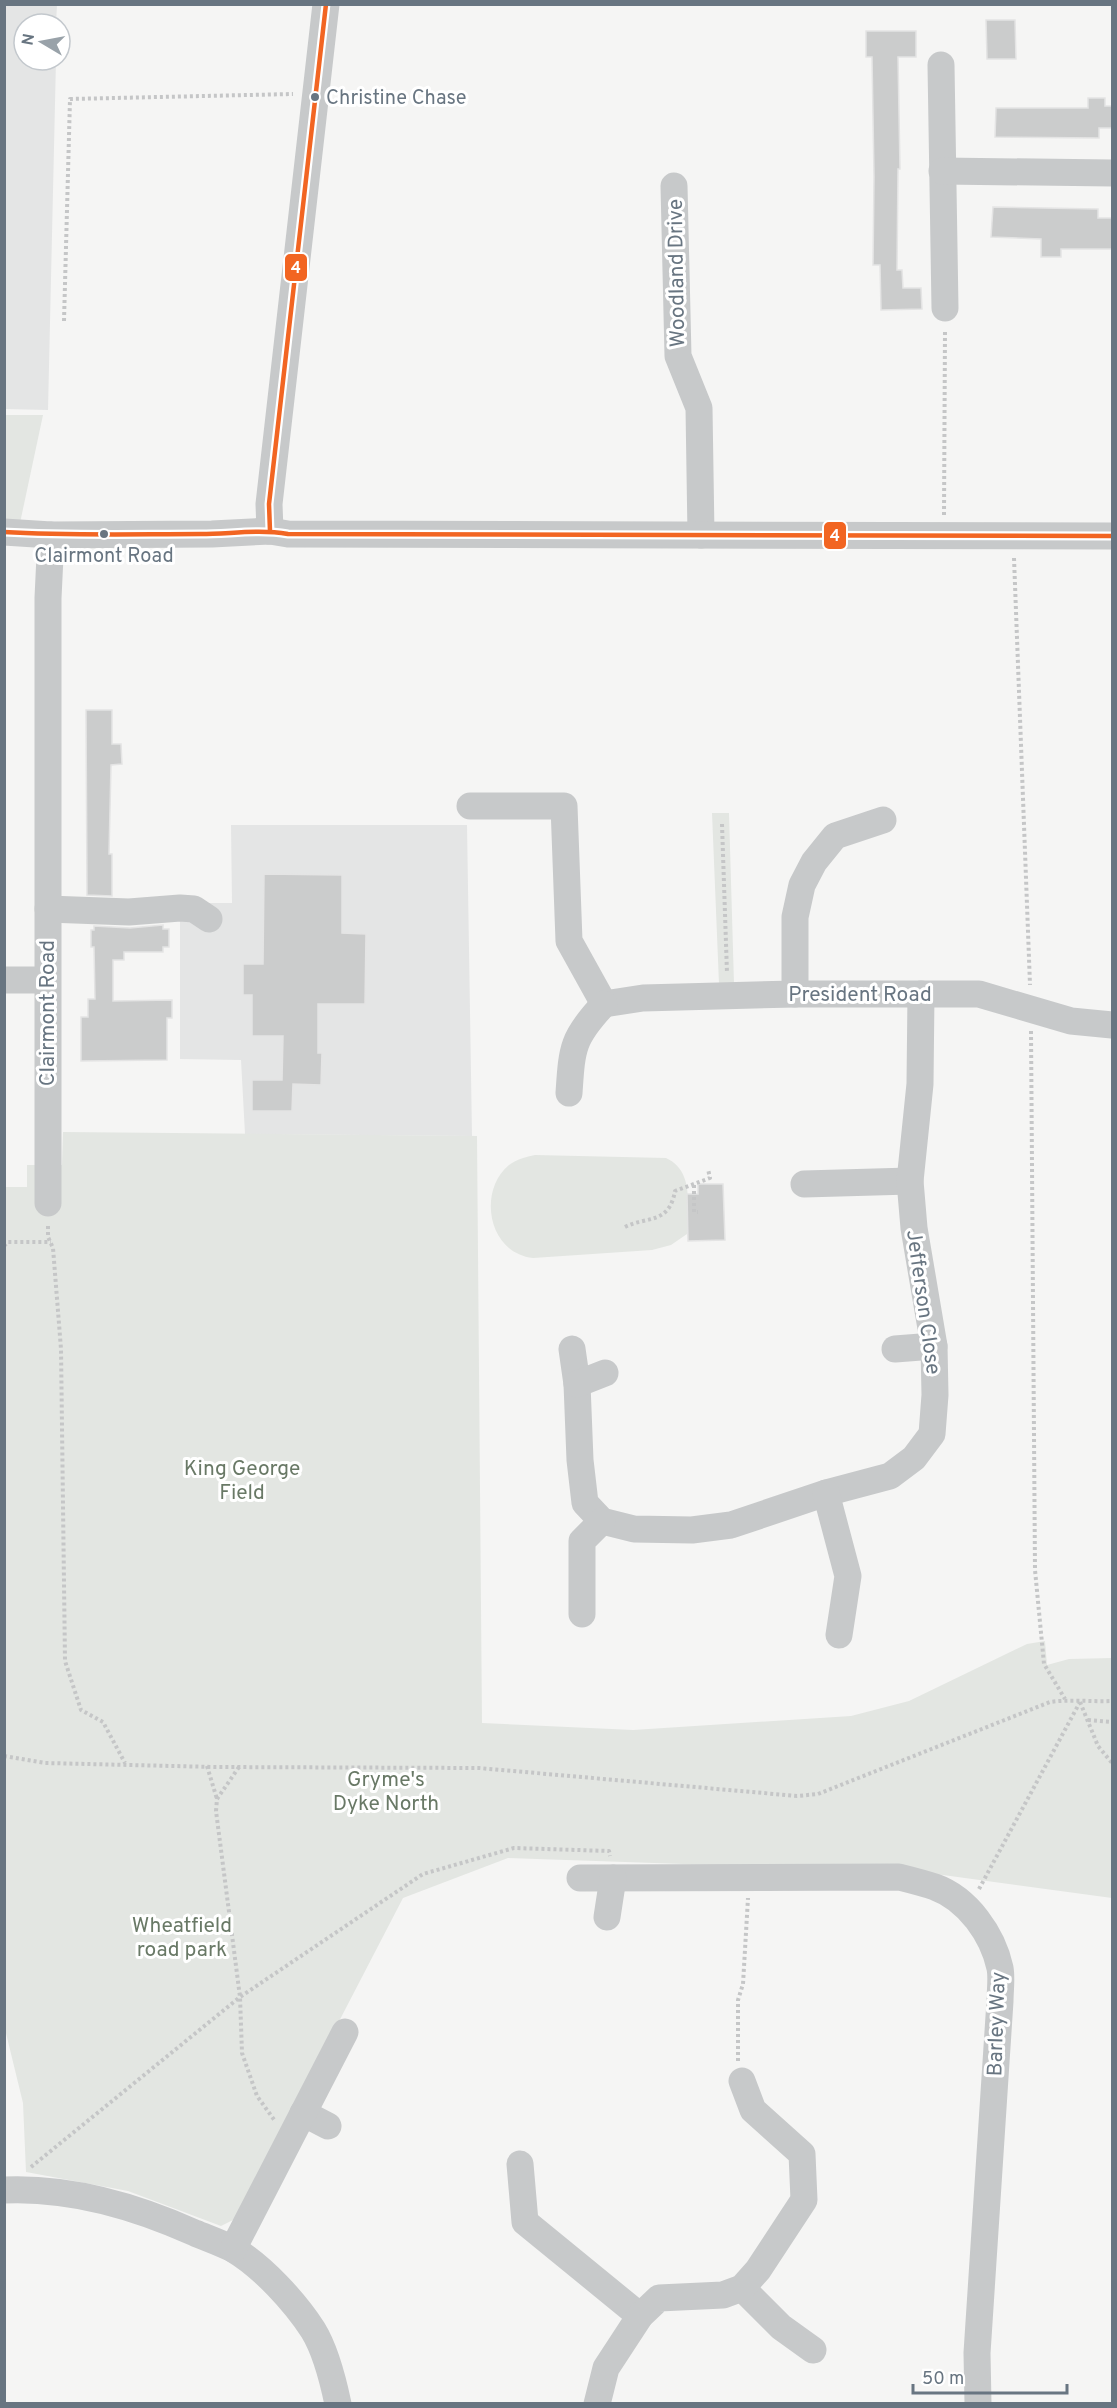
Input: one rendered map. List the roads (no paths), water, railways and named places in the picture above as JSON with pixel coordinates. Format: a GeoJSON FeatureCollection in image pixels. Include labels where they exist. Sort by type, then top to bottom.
{"type":"FeatureCollection","features":[{"type":"Feature","properties":{"kind":"street"},"geometry":{"type":"LineString","coordinates":[[270,531],[269,504],[326,4]]}},
{"type":"Feature","properties":{"kind":"street"},"geometry":{"type":"LineString","coordinates":[[941,65],[945,308]]}},
{"type":"Feature","properties":{"kind":"street"},"geometry":{"type":"LineString","coordinates":[[942,171],[1113,173]]}},
{"type":"Feature","properties":{"kind":"street","name":"Woodland Drive"},"geometry":{"type":"LineString","coordinates":[[674,186],[678,356],[699,408],[701,535]]}},
{"type":"Feature","properties":{"kind":"street"},"geometry":{"type":"LineString","coordinates":[[4,532],[51,535],[222,534],[270,531],[300,534],[1113,536]]}},
{"type":"Feature","properties":{"kind":"street","name":"Clairmont Road"},"geometry":{"type":"LineString","coordinates":[[48,1203],[48,597],[51,535]]}},
{"type":"Feature","properties":{"kind":"street"},"geometry":{"type":"LineString","coordinates":[[470,806],[564,806],[569,941],[604,1005],[585,1025],[572,1050],[569,1093]]}},
{"type":"Feature","properties":{"kind":"street"},"geometry":{"type":"LineString","coordinates":[[795,994],[795,917],[802,885],[814,862],[835,836],[883,820]]}},
{"type":"Feature","properties":{"kind":"street"},"geometry":{"type":"LineString","coordinates":[[48,909],[120,912],[180,908],[194,909],[209,919]]}},
{"type":"Feature","properties":{"kind":"street"},"geometry":{"type":"LineString","coordinates":[[4,980],[47,980]]}},
{"type":"Feature","properties":{"kind":"street","name":"President Road"},"geometry":{"type":"LineString","coordinates":[[604,1005],[643,998],[795,994],[979,994],[1071,1021],[1113,1025]]}},
{"type":"Feature","properties":{"kind":"street","name":"Jefferson Close"},"geometry":{"type":"LineString","coordinates":[[602,1521],[634,1529],[692,1530],[731,1525],[826,1493],[890,1476],[914,1458],[932,1434],[934,1346],[914,1228],[910,1181],[920,1084],[921,994]]}},
{"type":"Feature","properties":{"kind":"street"},"geometry":{"type":"LineString","coordinates":[[804,1184],[910,1181]]}},
{"type":"Feature","properties":{"kind":"street"},"geometry":{"type":"LineString","coordinates":[[895,1349],[934,1346]]}},
{"type":"Feature","properties":{"kind":"street"},"geometry":{"type":"LineString","coordinates":[[572,1349],[577,1384],[580,1460],[585,1503],[602,1521],[582,1541],[582,1614]]}},
{"type":"Feature","properties":{"kind":"street"},"geometry":{"type":"LineString","coordinates":[[577,1384],[605,1373]]}},
{"type":"Feature","properties":{"kind":"street"},"geometry":{"type":"LineString","coordinates":[[826,1493],[848,1576],[839,1635]]}},
{"type":"Feature","properties":{"kind":"street","name":"Barley Way"},"geometry":{"type":"LineString","coordinates":[[580,1878],[899,1877],[937,1888],[968,1908],[978,1920],[991,1942],[1000,1969],[1000,2001],[977,2353],[978,2403]]}},
{"type":"Feature","properties":{"kind":"street"},"geometry":{"type":"LineString","coordinates":[[607,1917],[613,1878]]}},
{"type":"Feature","properties":{"kind":"street"},"geometry":{"type":"LineString","coordinates":[[233,2249],[345,2032]]}},
{"type":"Feature","properties":{"kind":"street"},"geometry":{"type":"LineString","coordinates":[[597,2403],[606,2368],[640,2316],[659,2298],[723,2295],[742,2289],[758,2270],[804,2200],[802,2154],[753,2110],[742,2081]]}},
{"type":"Feature","properties":{"kind":"street"},"geometry":{"type":"LineString","coordinates":[[303,2113],[328,2126]]}},
{"type":"Feature","properties":{"kind":"street"},"geometry":{"type":"LineString","coordinates":[[520,2163],[525,2222],[640,2316]]}},
{"type":"Feature","properties":{"kind":"street"},"geometry":{"type":"LineString","coordinates":[[13,2190],[94,2197],[156,2216],[233,2249],[283,2292],[314,2331],[333,2381],[338,2403]]}},
{"type":"Feature","properties":{"kind":"street"},"geometry":{"type":"LineString","coordinates":[[742,2289],[781,2328],[813,2350]]}},
{"type":"Feature","properties":{"kind":"place","name":"Christine Chase"},"geometry":{"type":"Point","coordinates":[315,97]}},
{"type":"Feature","properties":{"kind":"place","name":"Clairmont Road"},"geometry":{"type":"Point","coordinates":[104,534]}},
{"type":"Feature","properties":{"kind":"park label","name":"King George Field"},"geometry":{"type":"Point","coordinates":[242,1480]}},
{"type":"Feature","properties":{"kind":"park label","name":"Gryme's Dyke North"},"geometry":{"type":"Point","coordinates":[386,1791]}},
{"type":"Feature","properties":{"kind":"park label","name":"Wheatfield road park"},"geometry":{"type":"Point","coordinates":[182,1937]}}]}
